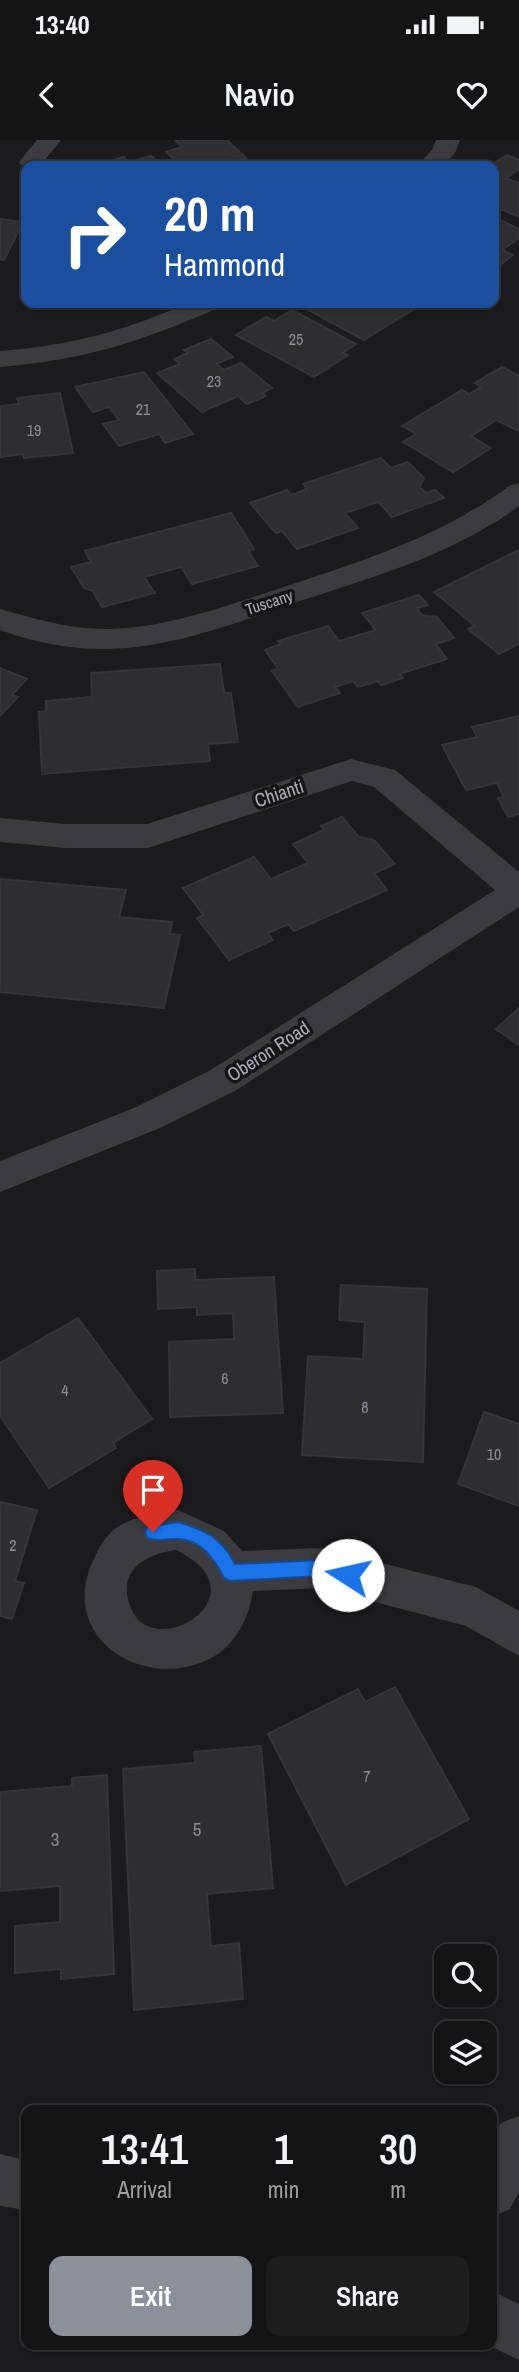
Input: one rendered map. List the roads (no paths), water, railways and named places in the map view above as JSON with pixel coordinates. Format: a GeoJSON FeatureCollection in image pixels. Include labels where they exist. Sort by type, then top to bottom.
{"type":"FeatureCollection","features":[{"type":"Feature","properties":{"kind":"street"},"geometry":{"type":"LineString","coordinates":[[32,161],[49,140]]}},
{"type":"Feature","properties":{"kind":"street"},"geometry":{"type":"LineString","coordinates":[[434,161],[443,153],[448,140]]}},
{"type":"Feature","properties":{"kind":"street"},"geometry":{"type":"LineString","coordinates":[[0,359],[59,354],[137,334],[197,308]]}},
{"type":"Feature","properties":{"kind":"street","name":"Tuscany"},"geometry":{"type":"LineString","coordinates":[[0,619],[37,631],[85,638],[125,638],[175,630],[418,552],[461,533],[519,492]]}},
{"type":"Feature","properties":{"kind":"street","name":"Chianti"},"geometry":{"type":"LineString","coordinates":[[0,830],[66,836],[148,836],[351,769],[384,778],[519,891]]}},
{"type":"Feature","properties":{"kind":"street","name":"Oberon Road"},"geometry":{"type":"LineString","coordinates":[[0,1177],[147,1118],[222,1081],[519,891]]}},
{"type":"Feature","properties":{"kind":"street"},"geometry":{"type":"LineString","coordinates":[[230,1572],[322,1568],[476,1608],[519,1635]]}},
{"type":"Feature","properties":{"kind":"street"},"geometry":{"type":"LineString","coordinates":[[497,2182],[519,2141]]}},
{"type":"Feature","properties":{"kind":"street"},"geometry":{"type":"LineString","coordinates":[[0,2180],[21,2185]]}},
{"type":"Feature","properties":{"kind":"street"},"geometry":{"type":"LineString","coordinates":[[497,2321],[519,2333]]}}]}
